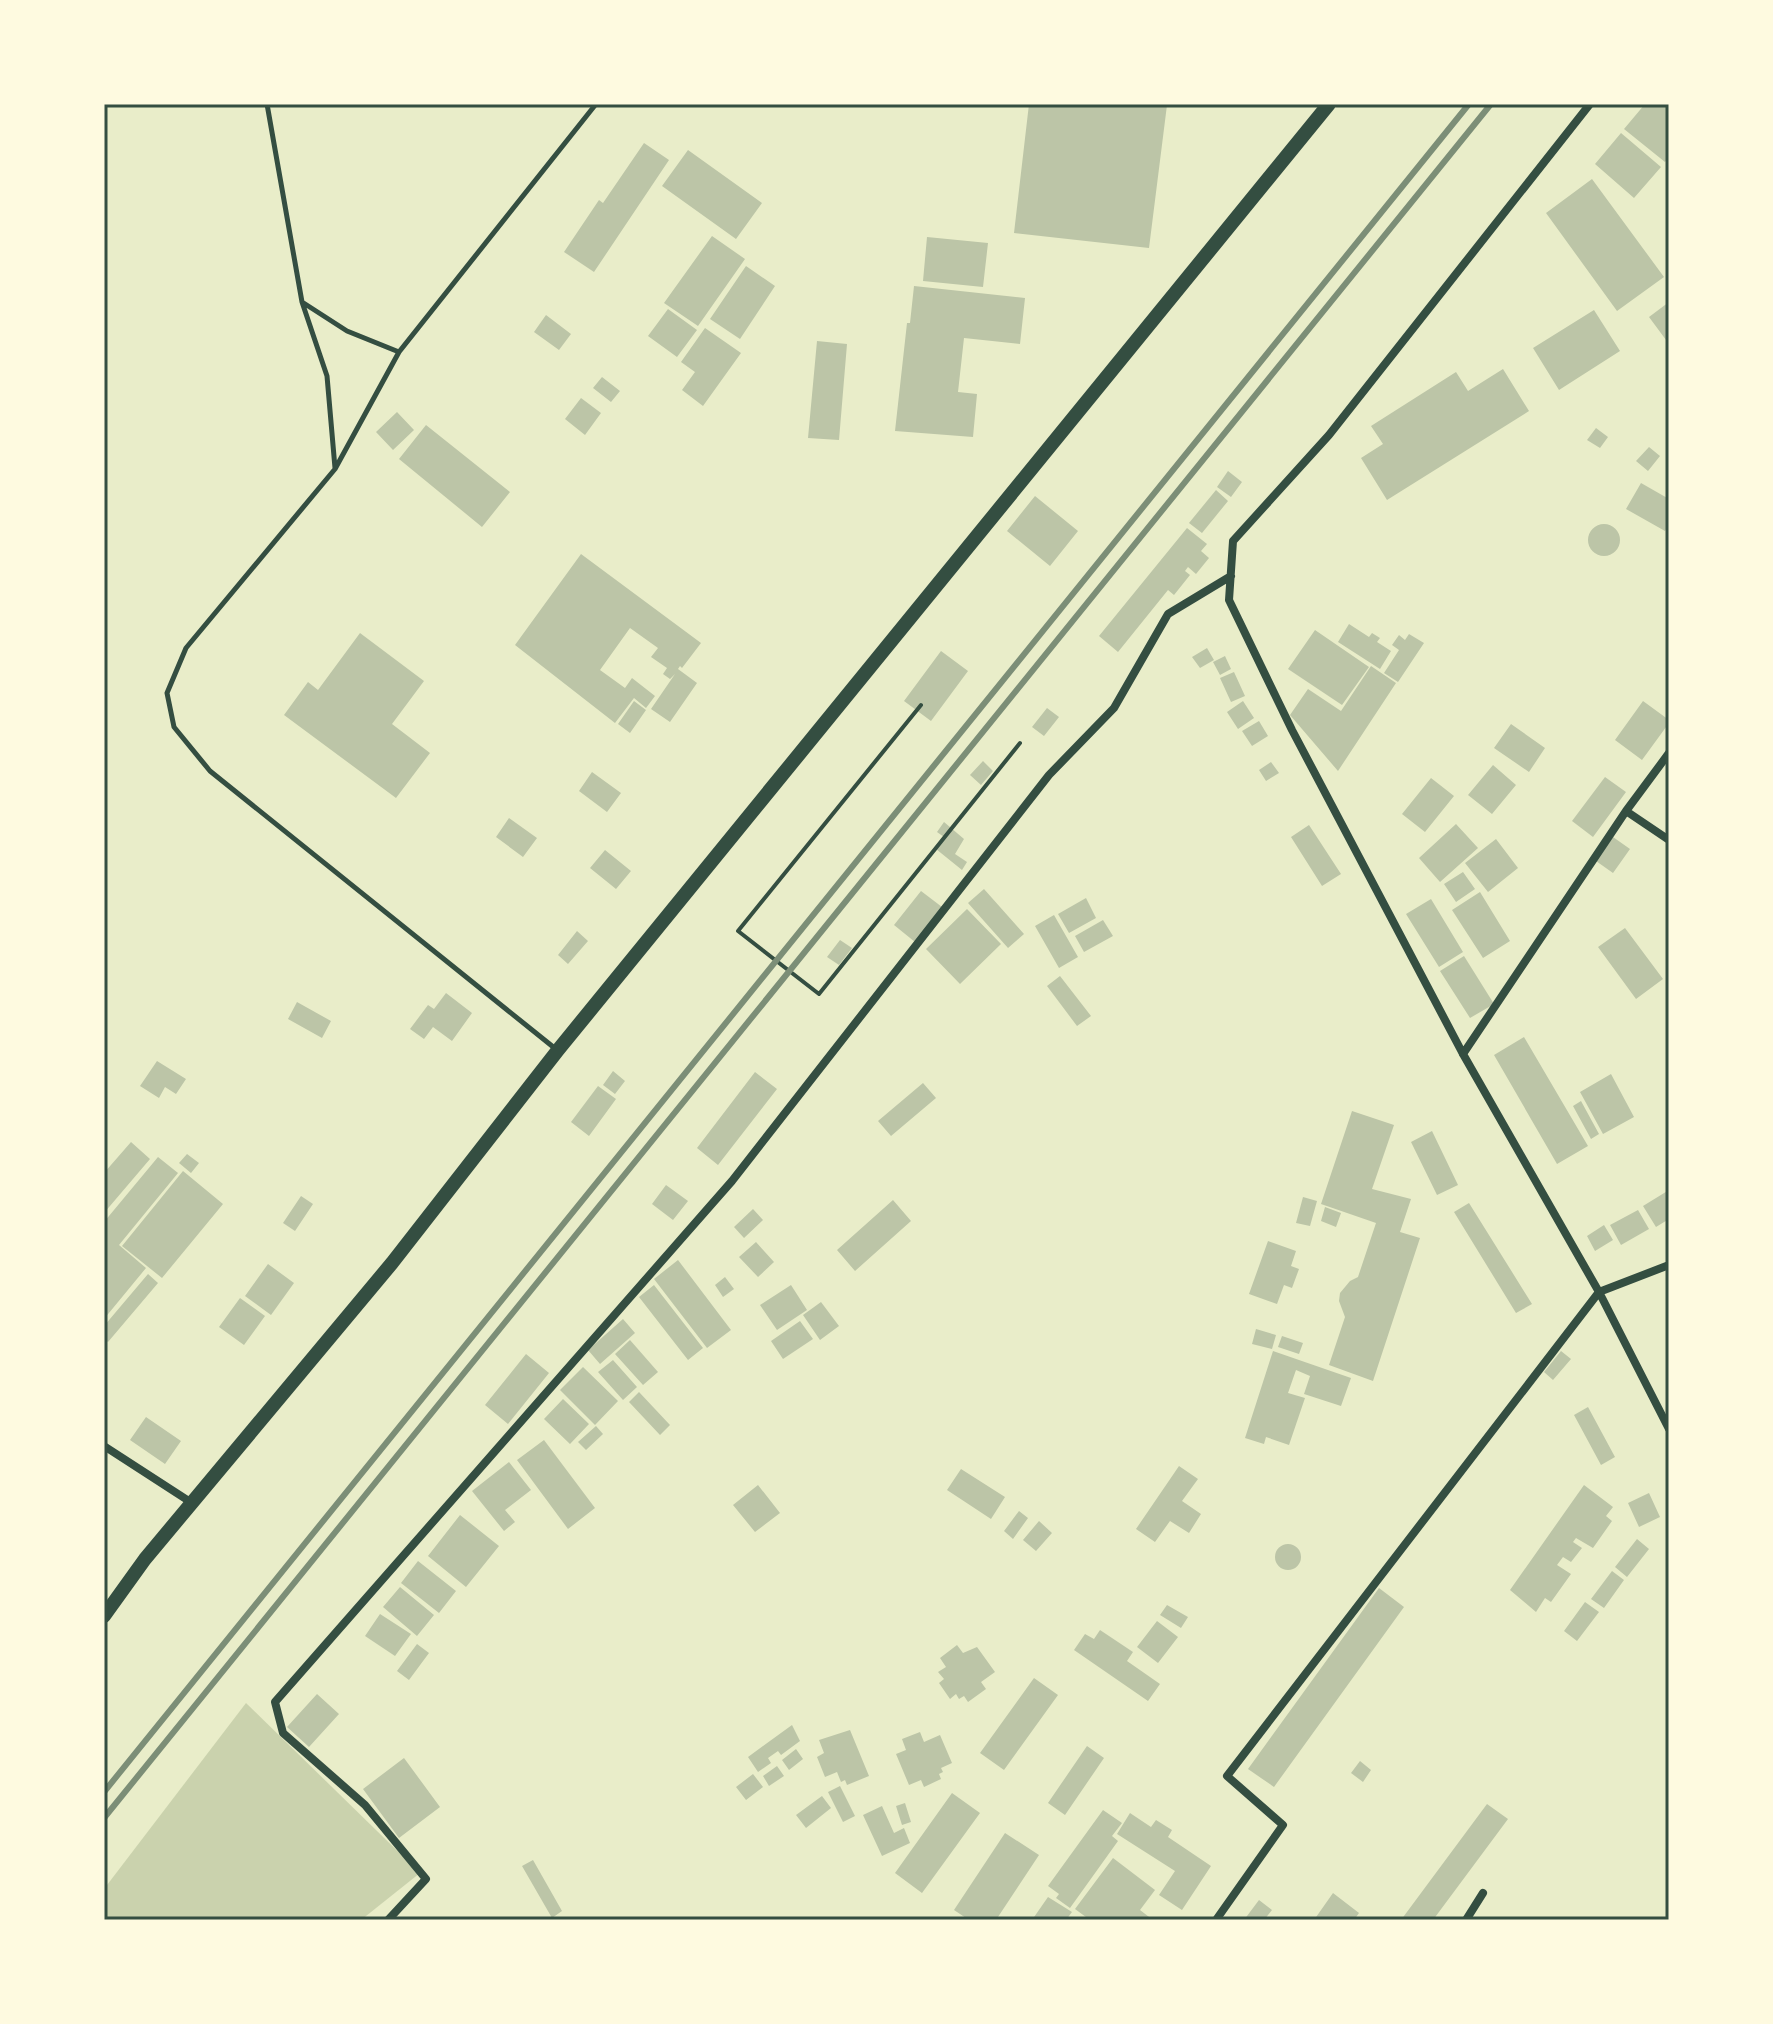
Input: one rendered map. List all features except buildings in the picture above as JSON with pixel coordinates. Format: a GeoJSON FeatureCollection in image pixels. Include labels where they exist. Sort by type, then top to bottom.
{"type":"FeatureCollection","features":[{"type":"Feature","properties":{"kind":"main road"},"geometry":{"type":"LineString","coordinates":[[104,1616],[145,1559],[392,1263],[558,1050],[1329,104]]}},
{"type":"Feature","properties":{"kind":"street"},"geometry":{"type":"LineString","coordinates":[[1590,104],[1329,435],[1233,541],[1229,600],[1292,730],[1463,1054],[1599,1292],[1669,1429]]}},
{"type":"Feature","properties":{"kind":"street"},"geometry":{"type":"LineString","coordinates":[[388,1920],[426,1879],[365,1805],[283,1733],[275,1702],[732,1181],[1049,775],[1114,708],[1168,614],[1231,576]]}},
{"type":"Feature","properties":{"kind":"street"},"geometry":{"type":"LineString","coordinates":[[1463,1054],[1626,811],[1669,753]]}},
{"type":"Feature","properties":{"kind":"street"},"geometry":{"type":"LineString","coordinates":[[1626,811],[1669,840]]}},
{"type":"Feature","properties":{"kind":"street"},"geometry":{"type":"LineString","coordinates":[[1216,1920],[1283,1825],[1227,1776],[1599,1292],[1669,1265]]}},
{"type":"Feature","properties":{"kind":"street"},"geometry":{"type":"LineString","coordinates":[[104,1446],[192,1503]]}},
{"type":"Feature","properties":{"kind":"street"},"geometry":{"type":"LineString","coordinates":[[1466,1920],[1483,1893]]}},
{"type":"Feature","properties":{"kind":"lane"},"geometry":{"type":"LineString","coordinates":[[267,104],[302,302],[327,376],[335,469]]}},
{"type":"Feature","properties":{"kind":"lane"},"geometry":{"type":"LineString","coordinates":[[558,1050],[210,771],[174,727],[167,693],[186,648],[335,469],[399,352],[596,104]]}},
{"type":"Feature","properties":{"kind":"lane"},"geometry":{"type":"LineString","coordinates":[[302,302],[347,331],[399,352]]}},
{"type":"Feature","properties":{"kind":"path"},"geometry":{"type":"LineString","coordinates":[[921,705],[738,931],[819,994],[1020,743]]}},
{"type":"Feature","properties":{"kind":"green space"},"geometry":{"type":"Polygon","coordinates":[[[246,1703],[420,1873],[361,1920],[104,1920],[104,1889],[246,1703]]]}},
{"type":"Feature","properties":{"kind":"railway"},"geometry":{"type":"LineString","coordinates":[[104,1792],[1469,104]]}},
{"type":"Feature","properties":{"kind":"railway"},"geometry":{"type":"LineString","coordinates":[[104,1818],[1491,104]]}}]}
